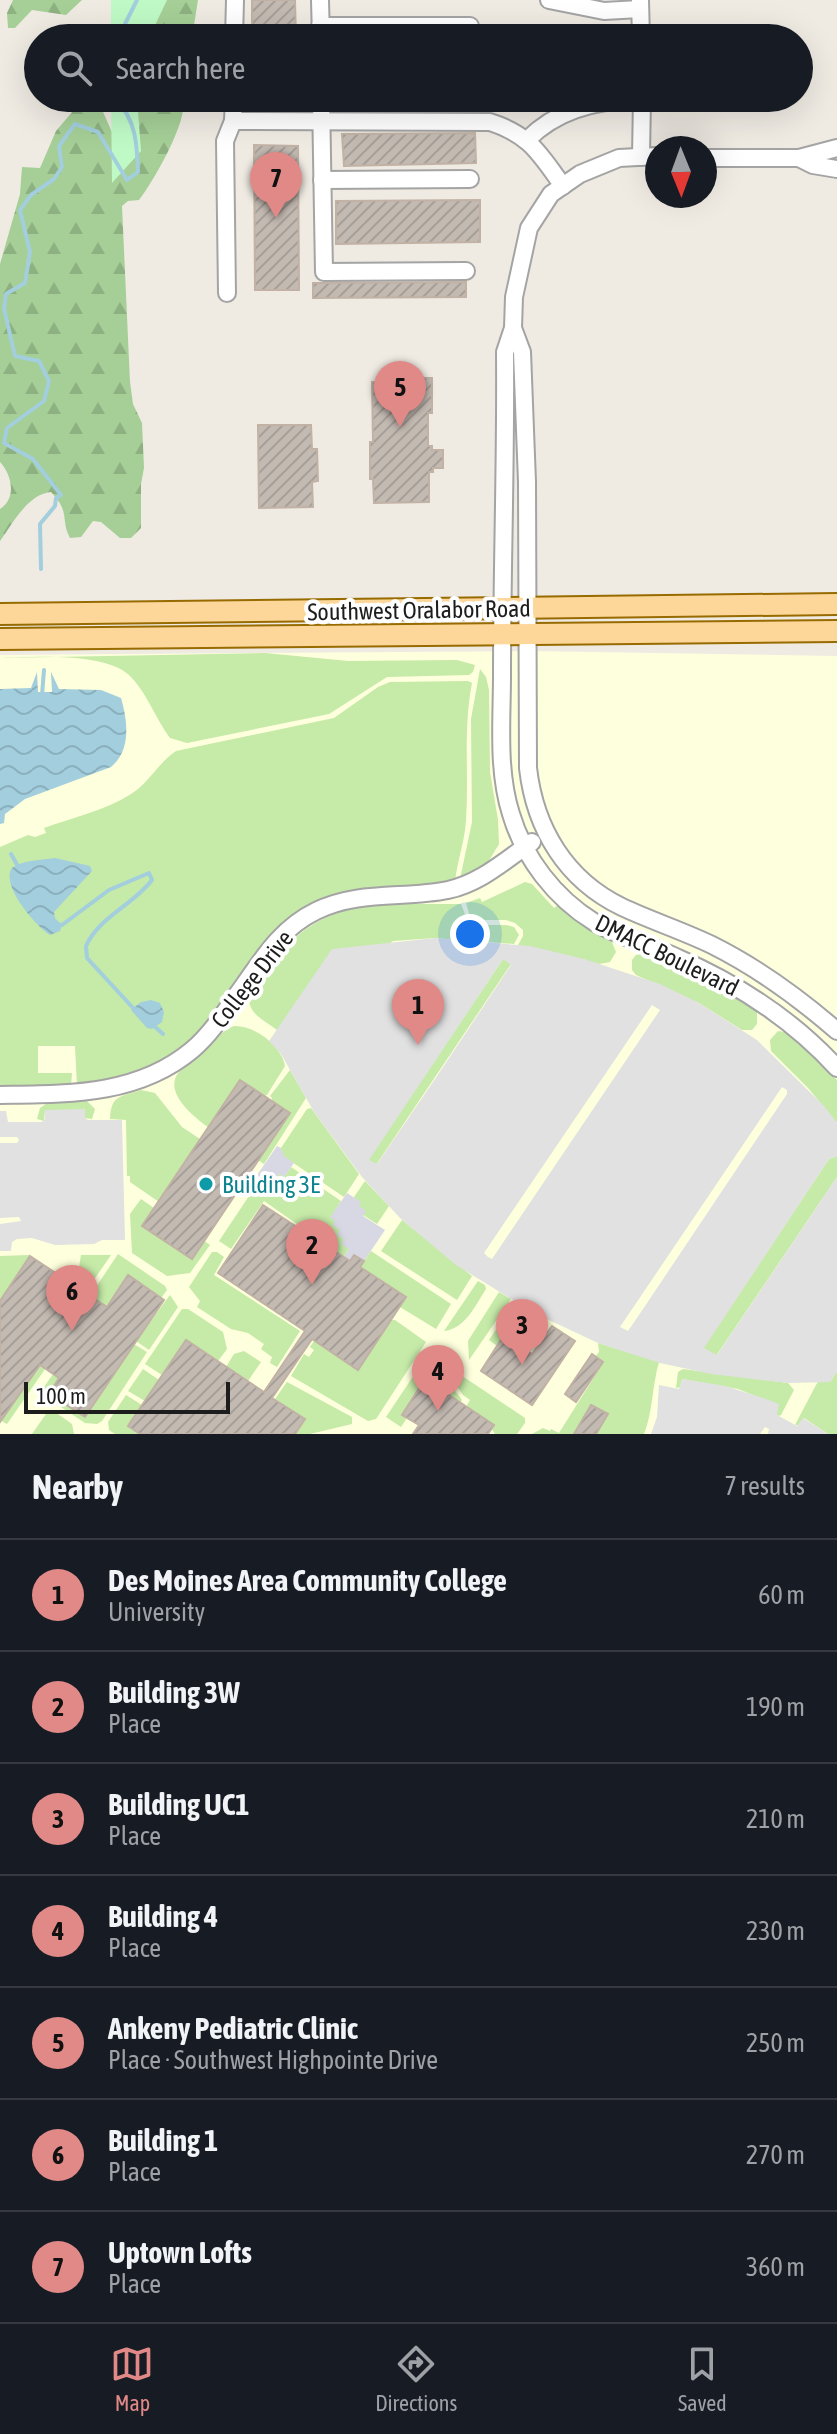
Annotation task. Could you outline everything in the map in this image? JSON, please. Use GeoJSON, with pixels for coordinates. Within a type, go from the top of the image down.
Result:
{"type":"FeatureCollection","features":[{"type":"Feature","properties":{"kind":"main road","name":"Southwest Oralabor Road"},"geometry":{"type":"LineString","coordinates":[[0,614],[837,604]]}},
{"type":"Feature","properties":{"kind":"main road","name":"Southwest Oralabor Road"},"geometry":{"type":"LineString","coordinates":[[0,639],[837,631]]}},
{"type":"Feature","properties":{"kind":"street"},"geometry":{"type":"LineString","coordinates":[[234,24],[235,0]]}},
{"type":"Feature","properties":{"kind":"street"},"geometry":{"type":"LineString","coordinates":[[320,0],[320,24]]}},
{"type":"Feature","properties":{"kind":"street"},"geometry":{"type":"LineString","coordinates":[[549,0],[604,11],[640,4],[641,24]]}},
{"type":"Feature","properties":{"kind":"street"},"geometry":{"type":"LineString","coordinates":[[227,293],[225,141],[233,112]]}},
{"type":"Feature","properties":{"kind":"street"},"geometry":{"type":"LineString","coordinates":[[322,112],[324,272],[466,271]]}},
{"type":"Feature","properties":{"kind":"street"},"geometry":{"type":"LineString","coordinates":[[528,139],[538,128],[567,112]]}},
{"type":"Feature","properties":{"kind":"street"},"geometry":{"type":"LineString","coordinates":[[644,112],[646,136]]}},
{"type":"Feature","properties":{"kind":"street"},"geometry":{"type":"LineString","coordinates":[[233,121],[490,122],[528,139],[557,190]]}},
{"type":"Feature","properties":{"kind":"street"},"geometry":{"type":"LineString","coordinates":[[717,158],[799,158],[837,148]]}},
{"type":"Feature","properties":{"kind":"street"},"geometry":{"type":"LineString","coordinates":[[513,328],[514,297],[529,228],[557,190],[580,174],[619,158],[645,157]]}},
{"type":"Feature","properties":{"kind":"street"},"geometry":{"type":"LineString","coordinates":[[799,158],[828,169],[837,169]]}},
{"type":"Feature","properties":{"kind":"street"},"geometry":{"type":"LineString","coordinates":[[322,180],[470,179]]}},
{"type":"Feature","properties":{"kind":"street","name":"DMACC Boulevard"},"geometry":{"type":"LineString","coordinates":[[513,328],[522,352],[527,482],[528,768],[532,797],[545,833],[564,862],[589,887],[623,908],[670,926],[734,957],[797,998],[837,1031]]}},
{"type":"Feature","properties":{"kind":"street","name":"DMACC Boulevard"},"geometry":{"type":"LineString","coordinates":[[513,328],[505,352],[504,782],[510,813],[524,847],[561,897],[594,922],[699,967],[745,992],[799,1031],[837,1068]]}},
{"type":"Feature","properties":{"kind":"street","name":"College Drive"},"geometry":{"type":"LineString","coordinates":[[0,1095],[99,1090],[157,1072],[182,1058],[202,1041],[272,945],[306,917],[325,907],[356,898],[439,891],[471,883],[545,833]]}},
{"type":"Feature","properties":{"kind":"shaded area"},"geometry":{"type":"Polygon","coordinates":[[[528,651],[837,656],[837,1434],[0,1434],[0,655],[528,651]]]}},
{"type":"Feature","properties":{"kind":"shaded area"},"geometry":{"type":"Polygon","coordinates":[[[435,938],[530,946],[584,959],[660,984],[699,1003],[757,1040],[824,1106],[837,1123],[837,1156],[829,1159],[704,1348],[717,1355],[837,1177],[837,1371],[830,1382],[788,1383],[711,1374],[660,1363],[598,1343],[534,1313],[456,1265],[400,1218],[362,1177],[314,1112],[281,1054],[269,1041],[332,949],[435,938]],[[503,959],[369,1160],[377,1164],[511,965],[503,959]],[[652,1005],[484,1253],[492,1259],[660,1010],[652,1005]],[[782,1087],[620,1327],[628,1331],[787,1090],[782,1087]]]}},
{"type":"Feature","properties":{"kind":"shaded area"},"geometry":{"type":"Polygon","coordinates":[[[85,1109],[88,1120],[122,1120],[125,1240],[55,1245],[32,1238],[17,1239],[12,1242],[11,1251],[0,1251],[0,1224],[21,1221],[19,1217],[0,1218],[0,1143],[17,1143],[19,1140],[17,1137],[0,1137],[0,1111],[6,1111],[8,1122],[42,1122],[45,1110],[85,1109]]]}},
{"type":"Feature","properties":{"kind":"shaded area"},"geometry":{"type":"Polygon","coordinates":[[[277,1146],[294,1163],[284,1177],[279,1174],[274,1181],[269,1178],[262,1187],[253,1181],[277,1146]]]}},
{"type":"Feature","properties":{"kind":"shaded area"},"geometry":{"type":"Polygon","coordinates":[[[347,1193],[361,1202],[359,1206],[366,1211],[363,1216],[385,1230],[364,1261],[354,1255],[350,1261],[344,1257],[349,1249],[341,1244],[344,1239],[337,1235],[340,1230],[333,1225],[335,1221],[330,1217],[347,1193]]]}},
{"type":"Feature","properties":{"kind":"shaded area"},"geometry":{"type":"Polygon","coordinates":[[[682,1379],[725,1386],[766,1399],[779,1404],[777,1415],[797,1426],[803,1418],[828,1434],[768,1434],[769,1429],[765,1427],[760,1434],[651,1434],[657,1417],[659,1385],[679,1389],[682,1379]]]}},
{"type":"Feature","properties":{"kind":"green space"},"geometry":{"type":"Polygon","coordinates":[[[13,0],[82,0],[66,15],[32,10],[15,28],[8,28],[7,13],[13,0]]]}},
{"type":"Feature","properties":{"kind":"green space"},"geometry":{"type":"Polygon","coordinates":[[[111,0],[167,0],[156,24],[111,24],[111,0]]]}},
{"type":"Feature","properties":{"kind":"green space"},"geometry":{"type":"Polygon","coordinates":[[[156,0],[198,0],[194,24],[150,24],[156,0]]]}},
{"type":"Feature","properties":{"kind":"green space"},"geometry":{"type":"Polygon","coordinates":[[[72,112],[103,112],[121,153],[130,112],[182,112],[153,180],[139,200],[128,201],[122,206],[130,382],[133,404],[142,423],[144,468],[141,528],[131,538],[120,538],[101,522],[93,521],[81,537],[70,538],[61,505],[51,492],[28,504],[0,541],[0,509],[9,499],[11,486],[0,462],[0,264],[20,194],[22,167],[40,168],[56,131],[72,112]]]}},
{"type":"Feature","properties":{"kind":"green space"},"geometry":{"type":"Polygon","coordinates":[[[111,112],[138,112],[141,151],[112,183],[111,112]]]}},
{"type":"Feature","properties":{"kind":"green space"},"geometry":{"type":"Polygon","coordinates":[[[265,653],[348,661],[457,660],[475,665],[469,675],[387,677],[329,714],[187,743],[170,738],[141,689],[129,675],[103,662],[52,657],[265,653]]]}},
{"type":"Feature","properties":{"kind":"green space"},"geometry":{"type":"Polygon","coordinates":[[[480,669],[489,690],[490,772],[499,844],[487,864],[460,879],[472,822],[471,719],[480,669]]]}},
{"type":"Feature","properties":{"kind":"green space"},"geometry":{"type":"Polygon","coordinates":[[[390,682],[472,683],[467,734],[466,820],[455,882],[316,905],[209,1026],[171,1059],[135,1076],[77,1086],[75,1046],[38,1046],[38,1073],[72,1073],[71,1086],[0,1087],[0,847],[28,835],[35,837],[46,833],[44,828],[121,800],[137,789],[176,751],[334,718],[390,682]]]}},
{"type":"Feature","properties":{"kind":"green space"},"geometry":{"type":"Polygon","coordinates":[[[525,882],[532,884],[554,908],[558,905],[577,921],[611,940],[616,952],[610,962],[599,964],[518,945],[523,930],[515,923],[471,920],[466,903],[480,898],[482,902],[525,882]]]}},
{"type":"Feature","properties":{"kind":"green space"},"geometry":{"type":"Polygon","coordinates":[[[382,904],[461,904],[469,925],[506,925],[514,927],[519,935],[514,944],[435,938],[393,941],[277,1030],[254,1013],[249,1001],[252,991],[298,935],[343,911],[382,904]]]}},
{"type":"Feature","properties":{"kind":"green space"},"geometry":{"type":"Polygon","coordinates":[[[645,952],[702,978],[757,1010],[757,1024],[752,1030],[742,1030],[699,1003],[636,975],[632,970],[632,960],[645,952]]]}},
{"type":"Feature","properties":{"kind":"green space"},"geometry":{"type":"Polygon","coordinates":[[[503,959],[511,964],[376,1165],[368,1160],[503,959]]]}},
{"type":"Feature","properties":{"kind":"green space"},"geometry":{"type":"Polygon","coordinates":[[[234,1026],[250,1029],[266,1038],[279,1051],[285,1066],[267,1095],[263,1096],[239,1081],[208,1127],[182,1103],[174,1087],[175,1079],[183,1068],[234,1026]]]}},
{"type":"Feature","properties":{"kind":"green space"},"geometry":{"type":"Polygon","coordinates":[[[778,1031],[801,1043],[837,1080],[837,1123],[771,1051],[770,1040],[778,1031]]]}},
{"type":"Feature","properties":{"kind":"green space"},"geometry":{"type":"Polygon","coordinates":[[[290,1070],[306,1098],[264,1164],[258,1160],[270,1096],[290,1070]]]}},
{"type":"Feature","properties":{"kind":"green space"},"geometry":{"type":"Polygon","coordinates":[[[141,1090],[155,1093],[182,1127],[200,1139],[159,1202],[130,1182],[130,1176],[127,1176],[126,1120],[110,1119],[115,1101],[141,1090]]]}},
{"type":"Feature","properties":{"kind":"green space"},"geometry":{"type":"Polygon","coordinates":[[[87,1101],[95,1109],[92,1119],[85,1118],[85,1110],[45,1110],[44,1121],[37,1119],[40,1108],[49,1102],[87,1101]]]}},
{"type":"Feature","properties":{"kind":"green space"},"geometry":{"type":"Polygon","coordinates":[[[311,1108],[359,1174],[344,1197],[283,1156],[281,1148],[307,1109],[311,1108]]]}},
{"type":"Feature","properties":{"kind":"green space"},"geometry":{"type":"Polygon","coordinates":[[[837,1156],[837,1177],[716,1356],[703,1348],[829,1159],[837,1156]]]}},
{"type":"Feature","properties":{"kind":"green space"},"geometry":{"type":"Polygon","coordinates":[[[291,1167],[341,1201],[331,1217],[349,1249],[344,1257],[264,1201],[231,1249],[219,1241],[257,1184],[262,1187],[269,1178],[279,1174],[284,1177],[291,1167]]]}},
{"type":"Feature","properties":{"kind":"green space"},"geometry":{"type":"Polygon","coordinates":[[[365,1181],[389,1206],[377,1224],[363,1215],[354,1197],[365,1181]]]}},
{"type":"Feature","properties":{"kind":"green space"},"geometry":{"type":"Polygon","coordinates":[[[141,1199],[154,1208],[142,1226],[191,1259],[204,1241],[210,1245],[190,1273],[167,1276],[132,1253],[130,1214],[141,1199]]]}},
{"type":"Feature","properties":{"kind":"green space"},"geometry":{"type":"Polygon","coordinates":[[[402,1220],[472,1276],[457,1300],[381,1251],[402,1220]]]}},
{"type":"Feature","properties":{"kind":"green space"},"geometry":{"type":"Polygon","coordinates":[[[371,1251],[451,1304],[436,1329],[400,1307],[406,1297],[360,1267],[371,1251]]]}},
{"type":"Feature","properties":{"kind":"green space"},"geometry":{"type":"Polygon","coordinates":[[[212,1252],[224,1257],[214,1275],[300,1331],[277,1367],[270,1363],[272,1357],[261,1349],[264,1344],[248,1333],[231,1329],[197,1307],[200,1301],[189,1287],[212,1252]]]}},
{"type":"Feature","properties":{"kind":"green space"},"geometry":{"type":"Polygon","coordinates":[[[118,1254],[165,1286],[167,1290],[161,1298],[128,1275],[107,1307],[90,1296],[118,1254]]]}},
{"type":"Feature","properties":{"kind":"green space"},"geometry":{"type":"Polygon","coordinates":[[[81,1255],[111,1255],[89,1287],[77,1280],[81,1255]]]}},
{"type":"Feature","properties":{"kind":"green space"},"geometry":{"type":"Polygon","coordinates":[[[0,1256],[30,1256],[0,1301],[0,1256]]]}},
{"type":"Feature","properties":{"kind":"green space"},"geometry":{"type":"Polygon","coordinates":[[[478,1281],[486,1289],[473,1309],[458,1326],[444,1331],[478,1281]]]}},
{"type":"Feature","properties":{"kind":"green space"},"geometry":{"type":"Polygon","coordinates":[[[499,1292],[511,1299],[469,1360],[468,1341],[499,1292]]]}},
{"type":"Feature","properties":{"kind":"green space"},"geometry":{"type":"Polygon","coordinates":[[[170,1295],[178,1307],[149,1350],[136,1341],[170,1295]]]}},
{"type":"Feature","properties":{"kind":"green space"},"geometry":{"type":"Polygon","coordinates":[[[515,1302],[547,1320],[528,1349],[497,1346],[489,1340],[515,1302]]]}},
{"type":"Feature","properties":{"kind":"green space"},"geometry":{"type":"Polygon","coordinates":[[[182,1309],[188,1309],[223,1332],[227,1349],[218,1361],[186,1340],[162,1375],[145,1364],[182,1309]]]}},
{"type":"Feature","properties":{"kind":"green space"},"geometry":{"type":"Polygon","coordinates":[[[391,1320],[426,1342],[376,1419],[368,1421],[291,1376],[304,1354],[309,1357],[314,1350],[310,1347],[314,1341],[358,1370],[391,1320]]]}},
{"type":"Feature","properties":{"kind":"green space"},"geometry":{"type":"Polygon","coordinates":[[[598,1343],[659,1362],[644,1434],[596,1434],[607,1414],[592,1405],[574,1434],[532,1434],[543,1428],[559,1433],[603,1363],[595,1357],[599,1352],[598,1343]]]}},
{"type":"Feature","properties":{"kind":"green space"},"geometry":{"type":"Polygon","coordinates":[[[134,1344],[147,1352],[97,1424],[85,1423],[40,1393],[53,1374],[59,1378],[49,1394],[85,1417],[134,1344]]]}},
{"type":"Feature","properties":{"kind":"green space"},"geometry":{"type":"Polygon","coordinates":[[[244,1351],[261,1362],[248,1381],[226,1367],[234,1354],[244,1351]]]}},
{"type":"Feature","properties":{"kind":"green space"},"geometry":{"type":"Polygon","coordinates":[[[440,1361],[525,1418],[517,1434],[495,1434],[492,1429],[494,1425],[466,1407],[470,1400],[463,1395],[440,1361]]]}},
{"type":"Feature","properties":{"kind":"green space"},"geometry":{"type":"Polygon","coordinates":[[[427,1362],[436,1366],[462,1400],[460,1403],[426,1380],[402,1414],[407,1418],[401,1427],[386,1417],[420,1366],[427,1362]]]}},
{"type":"Feature","properties":{"kind":"green space"},"geometry":{"type":"Polygon","coordinates":[[[40,1365],[45,1369],[7,1424],[0,1420],[0,1409],[7,1413],[40,1365]]]}},
{"type":"Feature","properties":{"kind":"green space"},"geometry":{"type":"Polygon","coordinates":[[[143,1369],[159,1380],[145,1401],[128,1391],[143,1369]]]}},
{"type":"Feature","properties":{"kind":"green space"},"geometry":{"type":"Polygon","coordinates":[[[683,1369],[788,1383],[794,1390],[778,1416],[775,1412],[778,1405],[738,1389],[682,1379],[681,1387],[676,1388],[678,1372],[683,1369]]]}},
{"type":"Feature","properties":{"kind":"green space"},"geometry":{"type":"Polygon","coordinates":[[[837,1371],[837,1434],[828,1434],[804,1418],[799,1425],[795,1425],[818,1382],[830,1382],[837,1371]]]}},
{"type":"Feature","properties":{"kind":"green space"},"geometry":{"type":"Polygon","coordinates":[[[287,1382],[352,1417],[352,1424],[310,1434],[295,1434],[305,1419],[275,1399],[287,1382]]]}},
{"type":"Feature","properties":{"kind":"green space"},"geometry":{"type":"Polygon","coordinates":[[[126,1395],[142,1405],[128,1426],[140,1434],[115,1434],[109,1430],[108,1422],[126,1395]]]}},
{"type":"Feature","properties":{"kind":"green space"},"geometry":{"type":"Polygon","coordinates":[[[55,1412],[72,1424],[74,1434],[32,1434],[46,1414],[55,1412]]]}},
{"type":"Feature","properties":{"kind":"water"},"geometry":{"type":"Polygon","coordinates":[[[37,672],[38,692],[52,692],[51,672],[59,689],[101,690],[121,698],[126,726],[125,744],[111,767],[25,799],[5,814],[4,823],[0,824],[0,689],[31,688],[37,672]]]}},
{"type":"Feature","properties":{"kind":"water"},"geometry":{"type":"Polygon","coordinates":[[[55,858],[90,866],[92,871],[54,912],[62,925],[60,931],[50,935],[21,904],[10,875],[12,868],[22,863],[55,858]]]}},
{"type":"Feature","properties":{"kind":"water"},"geometry":{"type":"Polygon","coordinates":[[[151,1000],[160,1003],[164,1012],[162,1022],[152,1029],[147,1028],[131,1010],[141,1002],[151,1000]]]}},
{"type":"Feature","properties":{"kind":"building"},"geometry":{"type":"Polygon","coordinates":[[[252,0],[295,0],[296,24],[252,24],[252,0]]]}},
{"type":"Feature","properties":{"kind":"building"},"geometry":{"type":"Polygon","coordinates":[[[475,133],[476,163],[344,166],[342,134],[475,133]]]}},
{"type":"Feature","properties":{"kind":"building"},"geometry":{"type":"Polygon","coordinates":[[[254,145],[298,146],[299,290],[255,290],[254,145]]]}},
{"type":"Feature","properties":{"kind":"building"},"geometry":{"type":"Polygon","coordinates":[[[480,200],[480,242],[336,244],[336,201],[480,200]]]}},
{"type":"Feature","properties":{"kind":"building"},"geometry":{"type":"Polygon","coordinates":[[[466,282],[466,297],[313,298],[313,283],[466,282]]]}},
{"type":"Feature","properties":{"kind":"building"},"geometry":{"type":"Polygon","coordinates":[[[416,378],[432,378],[428,446],[432,446],[432,450],[443,450],[443,468],[433,468],[433,472],[429,472],[429,502],[374,503],[373,479],[370,479],[372,382],[416,384],[416,378]]]}},
{"type":"Feature","properties":{"kind":"building"},"geometry":{"type":"Polygon","coordinates":[[[258,425],[311,425],[312,449],[317,449],[318,481],[312,482],[313,507],[259,508],[258,425]]]}},
{"type":"Feature","properties":{"kind":"building","name":"Building 3E"},"geometry":{"type":"Polygon","coordinates":[[[240,1080],[290,1113],[192,1259],[142,1226],[240,1080]]]}},
{"type":"Feature","properties":{"kind":"building"},"geometry":{"type":"Polygon","coordinates":[[[263,1205],[350,1261],[354,1255],[364,1261],[360,1267],[406,1297],[358,1370],[312,1339],[272,1398],[305,1419],[295,1434],[140,1434],[128,1426],[186,1340],[264,1392],[305,1331],[218,1273],[263,1205]]]}},
{"type":"Feature","properties":{"kind":"building"},"geometry":{"type":"Polygon","coordinates":[[[30,1256],[107,1307],[128,1275],[164,1300],[85,1417],[49,1394],[59,1378],[40,1365],[0,1422],[0,1301],[30,1256]]]}},
{"type":"Feature","properties":{"kind":"building"},"geometry":{"type":"Polygon","coordinates":[[[552,1326],[575,1341],[532,1405],[481,1371],[504,1335],[532,1354],[552,1326]]]}},
{"type":"Feature","properties":{"kind":"building"},"geometry":{"type":"Polygon","coordinates":[[[592,1354],[603,1362],[576,1402],[565,1394],[592,1354]]]}},
{"type":"Feature","properties":{"kind":"building"},"geometry":{"type":"Polygon","coordinates":[[[425,1379],[494,1425],[488,1434],[413,1434],[419,1425],[402,1415],[425,1379]]]}},
{"type":"Feature","properties":{"kind":"building"},"geometry":{"type":"Polygon","coordinates":[[[591,1405],[608,1414],[596,1434],[574,1434],[591,1405]]]}},
{"type":"Feature","properties":{"kind":"waterway"},"geometry":{"type":"LineString","coordinates":[[125,24],[137,0]]}},
{"type":"Feature","properties":{"kind":"waterway"},"geometry":{"type":"LineString","coordinates":[[41,569],[40,524],[61,495],[33,459],[4,443],[7,428],[44,401],[49,381],[39,361],[15,356],[4,309],[6,294],[25,283],[30,252],[20,210],[31,195],[54,179],[62,167],[59,146],[75,124],[98,132],[127,180],[138,172],[136,142],[125,112]]}},
{"type":"Feature","properties":{"kind":"waterway"},"geometry":{"type":"LineString","coordinates":[[42,695],[44,670]]}},
{"type":"Feature","properties":{"kind":"waterway"},"geometry":{"type":"LineString","coordinates":[[11,854],[19,868]]}},
{"type":"Feature","properties":{"kind":"waterway"},"geometry":{"type":"LineString","coordinates":[[57,925],[62,925],[109,890],[149,873],[152,880],[99,927],[86,946],[87,958],[134,1009]]}},
{"type":"Feature","properties":{"kind":"waterway"},"geometry":{"type":"LineString","coordinates":[[153,1025],[163,1034]]}},
{"type":"Feature","properties":{"kind":"place","name":"Uptown Lofts"},"geometry":{"type":"Point","coordinates":[276,218]}},
{"type":"Feature","properties":{"kind":"place","name":"Ankeny Pediatric Clinic"},"geometry":{"type":"Point","coordinates":[400,427]}},
{"type":"Feature","properties":{"kind":"place","name":"Des Moines Area Community College"},"geometry":{"type":"Point","coordinates":[418,1045]}},
{"type":"Feature","properties":{"kind":"place","name":"Building 3E"},"geometry":{"type":"Point","coordinates":[206,1184]}},
{"type":"Feature","properties":{"kind":"place","name":"Building 3W"},"geometry":{"type":"Point","coordinates":[312,1285]}},
{"type":"Feature","properties":{"kind":"place","name":"Building 1"},"geometry":{"type":"Point","coordinates":[72,1331]}},
{"type":"Feature","properties":{"kind":"place","name":"Building UC1"},"geometry":{"type":"Point","coordinates":[522,1365]}},
{"type":"Feature","properties":{"kind":"place","name":"Building 4"},"geometry":{"type":"Point","coordinates":[438,1411]}}]}
